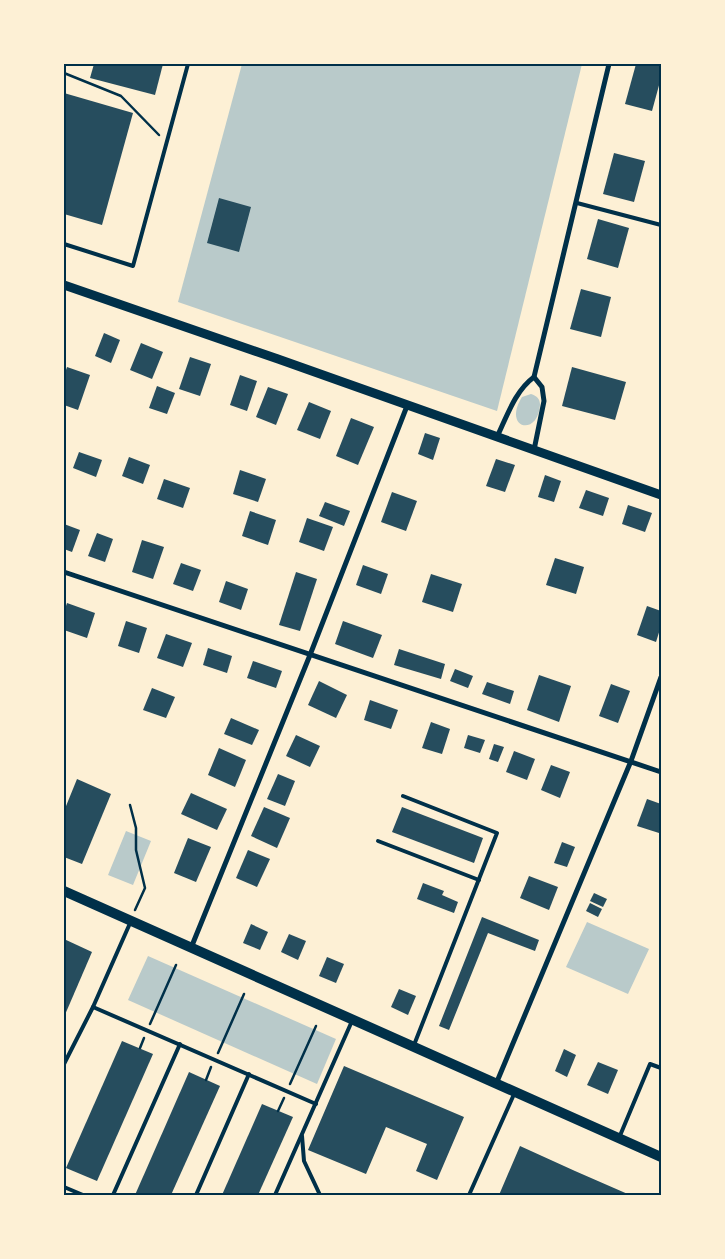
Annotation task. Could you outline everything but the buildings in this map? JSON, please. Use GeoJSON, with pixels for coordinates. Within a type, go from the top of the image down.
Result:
{"type":"FeatureCollection","features":[{"type":"Feature","properties":{"kind":"main road"},"geometry":{"type":"LineString","coordinates":[[64,892],[661,1157]]}},
{"type":"Feature","properties":{"kind":"street"},"geometry":{"type":"LineString","coordinates":[[498,437],[518,393],[534,377],[609,64]]}},
{"type":"Feature","properties":{"kind":"street"},"geometry":{"type":"LineString","coordinates":[[64,285],[661,495]]}},
{"type":"Feature","properties":{"kind":"street"},"geometry":{"type":"LineString","coordinates":[[534,377],[542,387],[544,401],[534,450]]}},
{"type":"Feature","properties":{"kind":"street"},"geometry":{"type":"LineString","coordinates":[[191,948],[310,655],[406,406]]}},
{"type":"Feature","properties":{"kind":"street"},"geometry":{"type":"LineString","coordinates":[[64,572],[661,772]]}},
{"type":"Feature","properties":{"kind":"street"},"geometry":{"type":"LineString","coordinates":[[496,1084],[631,761],[661,677]]}},
{"type":"Feature","properties":{"kind":"lane"},"geometry":{"type":"LineString","coordinates":[[64,244],[133,266],[188,64]]}},
{"type":"Feature","properties":{"kind":"lane"},"geometry":{"type":"LineString","coordinates":[[577,203],[661,225]]}},
{"type":"Feature","properties":{"kind":"lane"},"geometry":{"type":"LineString","coordinates":[[403,796],[497,833],[414,1047]]}},
{"type":"Feature","properties":{"kind":"lane"},"geometry":{"type":"LineString","coordinates":[[378,841],[479,880]]}},
{"type":"Feature","properties":{"kind":"lane"},"geometry":{"type":"LineString","coordinates":[[64,1064],[94,1007],[131,921]]}},
{"type":"Feature","properties":{"kind":"lane"},"geometry":{"type":"LineString","coordinates":[[94,1007],[316,1104]]}},
{"type":"Feature","properties":{"kind":"lane"},"geometry":{"type":"LineString","coordinates":[[276,1195],[353,1020]]}},
{"type":"Feature","properties":{"kind":"lane"},"geometry":{"type":"LineString","coordinates":[[113,1195],[180,1044]]}},
{"type":"Feature","properties":{"kind":"lane"},"geometry":{"type":"LineString","coordinates":[[619,1139],[650,1064],[661,1068]]}},
{"type":"Feature","properties":{"kind":"lane"},"geometry":{"type":"LineString","coordinates":[[196,1195],[249,1074]]}},
{"type":"Feature","properties":{"kind":"lane"},"geometry":{"type":"LineString","coordinates":[[469,1195],[515,1092]]}},
{"type":"Feature","properties":{"kind":"lane"},"geometry":{"type":"LineString","coordinates":[[302,1135],[304,1161],[320,1195]]}},
{"type":"Feature","properties":{"kind":"lane"},"geometry":{"type":"LineString","coordinates":[[64,1187],[83,1195]]}},
{"type":"Feature","properties":{"kind":"path"},"geometry":{"type":"LineString","coordinates":[[64,73],[121,96],[167,142]]}},
{"type":"Feature","properties":{"kind":"path"},"geometry":{"type":"LineString","coordinates":[[130,805],[136,828],[136,850],[145,888],[131,921]]}},
{"type":"Feature","properties":{"kind":"path"},"geometry":{"type":"LineString","coordinates":[[140,1048],[176,965]]}},
{"type":"Feature","properties":{"kind":"path"},"geometry":{"type":"LineString","coordinates":[[206,1080],[244,994]]}},
{"type":"Feature","properties":{"kind":"path"},"geometry":{"type":"LineString","coordinates":[[278,1111],[316,1026]]}},
{"type":"Feature","properties":{"kind":"shaded area"},"geometry":{"type":"Polygon","coordinates":[[[242,64],[582,64],[497,411],[178,302],[242,64]]]}},
{"type":"Feature","properties":{"kind":"shaded area"},"geometry":{"type":"Polygon","coordinates":[[[531,394],[539,401],[538,415],[534,422],[523,425],[518,422],[516,416],[517,408],[522,397],[531,394]]]}},
{"type":"Feature","properties":{"kind":"shaded area"},"geometry":{"type":"Polygon","coordinates":[[[126,831],[151,841],[133,885],[108,875],[126,831]]]}},
{"type":"Feature","properties":{"kind":"shaded area"},"geometry":{"type":"Polygon","coordinates":[[[587,922],[649,949],[628,994],[566,967],[587,922]]]}},
{"type":"Feature","properties":{"kind":"shaded area"},"geometry":{"type":"Polygon","coordinates":[[[148,956],[336,1039],[317,1084],[128,1000],[148,956]]]}}]}
